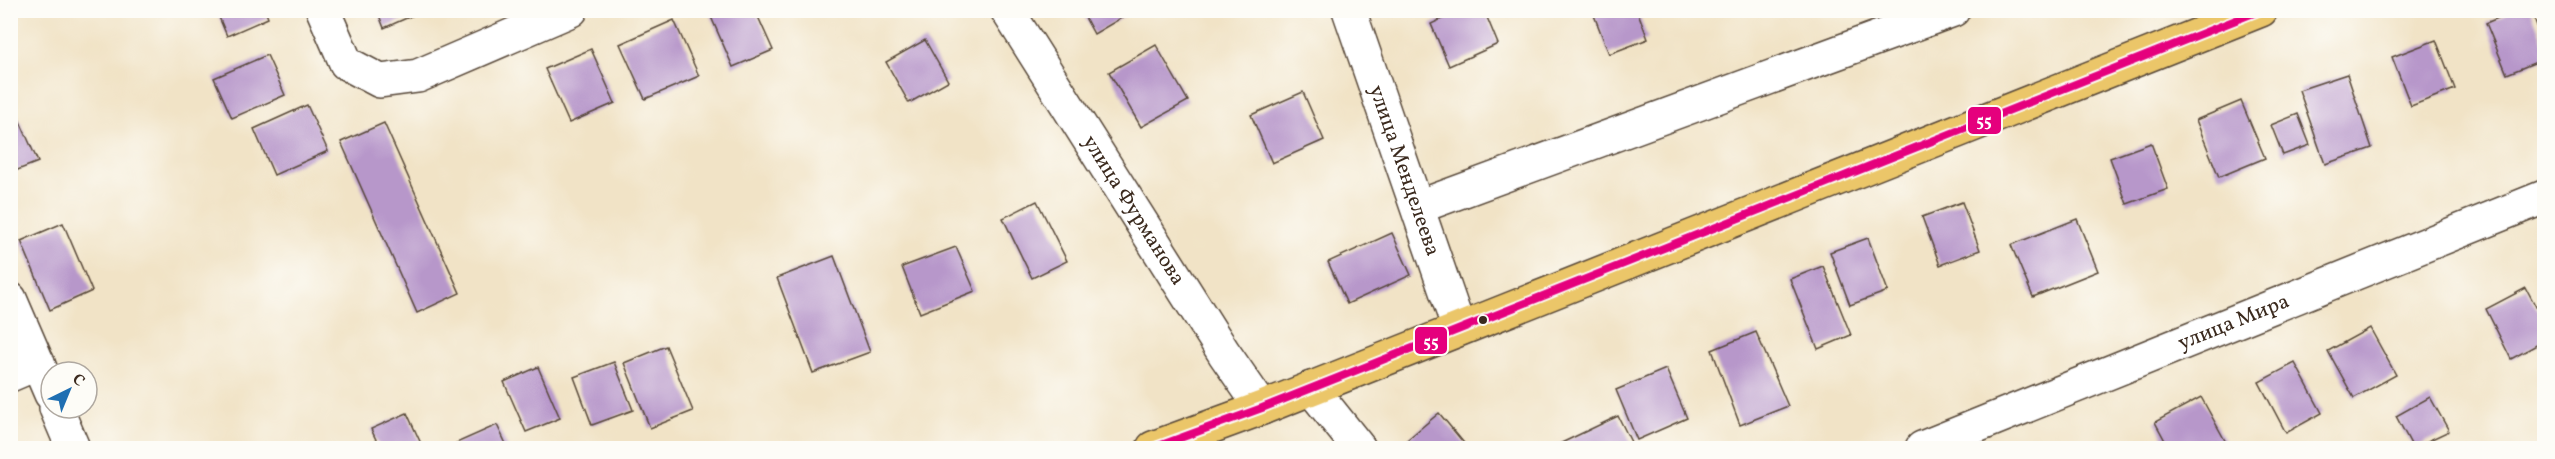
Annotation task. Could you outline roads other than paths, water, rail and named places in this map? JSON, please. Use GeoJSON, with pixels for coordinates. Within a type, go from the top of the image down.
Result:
{"type":"FeatureCollection","features":[{"type":"Feature","properties":{"kind":"main road"},"geometry":{"type":"LineString","coordinates":[[1153,448],[1262,408],[1459,329],[2216,18],[2261,10]]}},
{"type":"Feature","properties":{"kind":"street"},"geometry":{"type":"LineString","coordinates":[[323,10],[346,63],[380,81],[418,76],[571,10]]}},
{"type":"Feature","properties":{"kind":"street","name":"улица Фурманова"},"geometry":{"type":"LineString","coordinates":[[1007,10],[1224,353],[1262,408]]}},
{"type":"Feature","properties":{"kind":"street","name":"улица Менделеева"},"geometry":{"type":"LineString","coordinates":[[1349,10],[1459,329]]}},
{"type":"Feature","properties":{"kind":"street"},"geometry":{"type":"LineString","coordinates":[[1418,207],[1953,10]]}},
{"type":"Feature","properties":{"kind":"street","name":"улица Мира"},"geometry":{"type":"LineString","coordinates":[[1922,448],[2544,197]]}},
{"type":"Feature","properties":{"kind":"street"},"geometry":{"type":"LineString","coordinates":[[10,299],[24,369],[39,383]]}},
{"type":"Feature","properties":{"kind":"street"},"geometry":{"type":"LineString","coordinates":[[1311,388],[1359,448]]}},
{"type":"Feature","properties":{"kind":"street"},"geometry":{"type":"LineString","coordinates":[[61,420],[73,448]]}}]}
